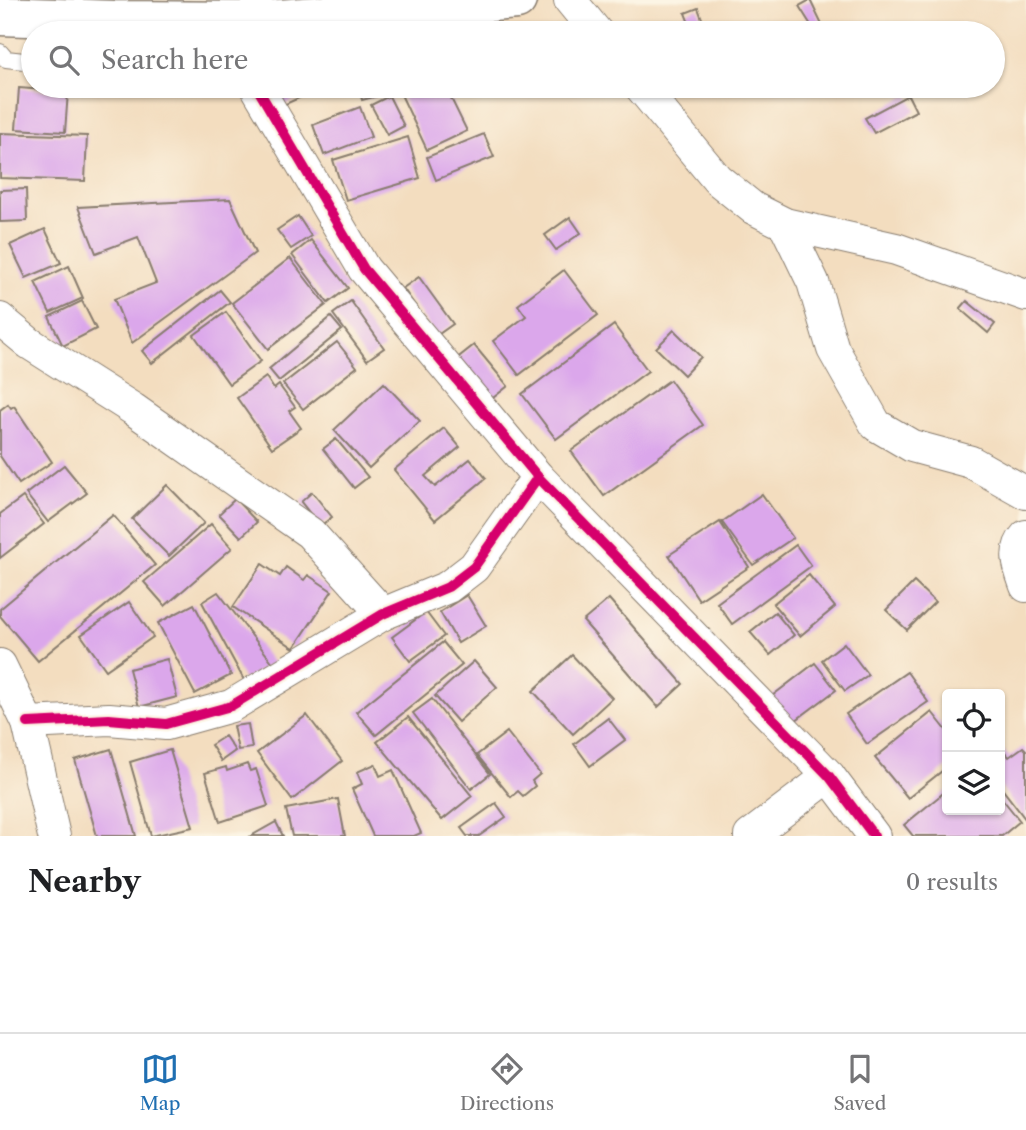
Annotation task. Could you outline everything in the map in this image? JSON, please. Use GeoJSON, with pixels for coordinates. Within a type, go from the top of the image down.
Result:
{"type":"FeatureCollection","features":[{"type":"Feature","properties":{"kind":"street"},"geometry":{"type":"LineString","coordinates":[[313,21],[517,0]]}},
{"type":"Feature","properties":{"kind":"street"},"geometry":{"type":"LineString","coordinates":[[570,0],[587,21]]}},
{"type":"Feature","properties":{"kind":"street"},"geometry":{"type":"LineString","coordinates":[[0,16],[51,21]]}},
{"type":"Feature","properties":{"kind":"street"},"geometry":{"type":"LineString","coordinates":[[263,98],[364,269],[538,477],[829,776],[874,836]]}},
{"type":"Feature","properties":{"kind":"street"},"geometry":{"type":"LineString","coordinates":[[650,98],[717,179],[752,208],[786,224],[896,249],[1026,295]]}},
{"type":"Feature","properties":{"kind":"street"},"geometry":{"type":"LineString","coordinates":[[786,224],[813,282],[833,348],[876,425],[912,446],[971,462],[1026,493]]}},
{"type":"Feature","properties":{"kind":"street"},"geometry":{"type":"LineString","coordinates":[[0,319],[29,343],[133,409],[310,533],[383,614]]}},
{"type":"Feature","properties":{"kind":"street"},"geometry":{"type":"LineString","coordinates":[[28,723],[109,719],[166,724],[231,706],[383,614],[448,587],[474,567],[538,477]]}},
{"type":"Feature","properties":{"kind":"street"},"geometry":{"type":"LineString","coordinates":[[1026,536],[1020,542],[1017,559],[1026,586]]}},
{"type":"Feature","properties":{"kind":"street"},"geometry":{"type":"LineString","coordinates":[[0,665],[28,723],[54,836]]}},
{"type":"Feature","properties":{"kind":"street"},"geometry":{"type":"LineString","coordinates":[[750,836],[829,776]]}},
{"type":"Feature","properties":{"kind":"lane"},"geometry":{"type":"LineString","coordinates":[[0,52],[6,59],[21,61]]}},
{"type":"Feature","properties":{"kind":"building"},"geometry":{"type":"Polygon","coordinates":[[[810,0],[820,21],[808,21],[799,6],[810,0]]]}},
{"type":"Feature","properties":{"kind":"building"},"geometry":{"type":"Polygon","coordinates":[[[698,8],[703,21],[688,21],[685,13],[698,8]]]}},
{"type":"Feature","properties":{"kind":"building"},"geometry":{"type":"Polygon","coordinates":[[[19,88],[21,98],[68,98],[65,132],[16,129],[19,88]]]}},
{"type":"Feature","properties":{"kind":"building"},"geometry":{"type":"Polygon","coordinates":[[[272,98],[299,98],[277,108],[272,98]]]}},
{"type":"Feature","properties":{"kind":"building"},"geometry":{"type":"Polygon","coordinates":[[[390,98],[404,126],[387,135],[371,105],[390,98]]]}},
{"type":"Feature","properties":{"kind":"building"},"geometry":{"type":"Polygon","coordinates":[[[403,98],[451,98],[467,131],[427,150],[403,98]]]}},
{"type":"Feature","properties":{"kind":"building"},"geometry":{"type":"Polygon","coordinates":[[[902,98],[910,98],[916,111],[874,133],[865,118],[902,98]]]}},
{"type":"Feature","properties":{"kind":"building"},"geometry":{"type":"Polygon","coordinates":[[[360,107],[371,137],[324,155],[313,125],[360,107]]]}},
{"type":"Feature","properties":{"kind":"building"},"geometry":{"type":"Polygon","coordinates":[[[0,133],[87,136],[85,181],[0,178],[0,133]]]}},
{"type":"Feature","properties":{"kind":"building"},"geometry":{"type":"Polygon","coordinates":[[[484,134],[494,157],[436,180],[427,157],[484,134]]]}},
{"type":"Feature","properties":{"kind":"building"},"geometry":{"type":"Polygon","coordinates":[[[408,137],[420,178],[346,200],[333,160],[408,137]]]}},
{"type":"Feature","properties":{"kind":"building"},"geometry":{"type":"Polygon","coordinates":[[[26,189],[27,221],[0,222],[0,190],[26,189]]]}},
{"type":"Feature","properties":{"kind":"building"},"geometry":{"type":"Polygon","coordinates":[[[230,199],[255,253],[132,343],[114,299],[156,283],[138,237],[96,253],[78,207],[230,199]]]}},
{"type":"Feature","properties":{"kind":"building"},"geometry":{"type":"Polygon","coordinates":[[[298,216],[311,236],[291,249],[277,230],[298,216]]]}},
{"type":"Feature","properties":{"kind":"building"},"geometry":{"type":"Polygon","coordinates":[[[570,217],[581,233],[556,250],[545,235],[570,217]]]}},
{"type":"Feature","properties":{"kind":"building"},"geometry":{"type":"Polygon","coordinates":[[[45,229],[61,263],[26,278],[10,245],[45,229]]]}},
{"type":"Feature","properties":{"kind":"building"},"geometry":{"type":"Polygon","coordinates":[[[311,240],[348,288],[328,303],[292,255],[311,240]]]}},
{"type":"Feature","properties":{"kind":"building"},"geometry":{"type":"Polygon","coordinates":[[[290,258],[326,305],[268,349],[232,303],[290,258]]]}},
{"type":"Feature","properties":{"kind":"building"},"geometry":{"type":"Polygon","coordinates":[[[69,266],[83,298],[50,313],[35,282],[69,266]]]}},
{"type":"Feature","properties":{"kind":"building"},"geometry":{"type":"Polygon","coordinates":[[[564,270],[598,315],[519,375],[493,341],[526,316],[518,305],[564,270]]]}},
{"type":"Feature","properties":{"kind":"building"},"geometry":{"type":"Polygon","coordinates":[[[419,277],[453,324],[436,336],[403,288],[419,277]]]}},
{"type":"Feature","properties":{"kind":"building"},"geometry":{"type":"Polygon","coordinates":[[[220,290],[230,302],[152,363],[142,351],[220,290]]]}},
{"type":"Feature","properties":{"kind":"building"},"geometry":{"type":"Polygon","coordinates":[[[82,301],[96,329],[63,346],[49,317],[82,301]]]}},
{"type":"Feature","properties":{"kind":"building"},"geometry":{"type":"Polygon","coordinates":[[[351,301],[384,348],[367,360],[333,314],[351,301]]]}},
{"type":"Feature","properties":{"kind":"building"},"geometry":{"type":"Polygon","coordinates":[[[967,301],[995,324],[988,333],[960,309],[967,301]]]}},
{"type":"Feature","properties":{"kind":"building"},"geometry":{"type":"Polygon","coordinates":[[[226,312],[261,361],[229,384],[194,335],[226,312]]]}},
{"type":"Feature","properties":{"kind":"building"},"geometry":{"type":"Polygon","coordinates":[[[331,317],[342,330],[279,381],[269,369],[331,317]]]}},
{"type":"Feature","properties":{"kind":"building"},"geometry":{"type":"Polygon","coordinates":[[[614,325],[648,371],[556,439],[522,394],[614,325]]]}},
{"type":"Feature","properties":{"kind":"building"},"geometry":{"type":"Polygon","coordinates":[[[674,330],[701,357],[684,375],[656,348],[674,330]]]}},
{"type":"Feature","properties":{"kind":"building"},"geometry":{"type":"Polygon","coordinates":[[[337,342],[357,367],[303,409],[283,384],[337,342]]]}},
{"type":"Feature","properties":{"kind":"building"},"geometry":{"type":"Polygon","coordinates":[[[474,345],[508,386],[489,401],[455,360],[474,345]]]}},
{"type":"Feature","properties":{"kind":"building"},"geometry":{"type":"Polygon","coordinates":[[[266,377],[274,389],[279,385],[295,407],[289,411],[301,428],[272,448],[237,398],[266,377]]]}},
{"type":"Feature","properties":{"kind":"building"},"geometry":{"type":"Polygon","coordinates":[[[670,380],[703,425],[604,496],[571,451],[670,380]]]}},
{"type":"Feature","properties":{"kind":"building"},"geometry":{"type":"Polygon","coordinates":[[[384,383],[420,421],[369,468],[334,430],[384,383]]]}},
{"type":"Feature","properties":{"kind":"building"},"geometry":{"type":"Polygon","coordinates":[[[8,404],[11,408],[14,406],[52,462],[19,484],[0,456],[0,410],[8,404]]]}},
{"type":"Feature","properties":{"kind":"building"},"geometry":{"type":"Polygon","coordinates":[[[444,428],[460,447],[425,476],[435,487],[470,459],[486,478],[435,520],[394,470],[444,428]]]}},
{"type":"Feature","properties":{"kind":"building"},"geometry":{"type":"Polygon","coordinates":[[[336,439],[368,477],[354,488],[323,449],[336,439]]]}},
{"type":"Feature","properties":{"kind":"building"},"geometry":{"type":"Polygon","coordinates":[[[64,465],[87,493],[48,522],[26,494],[64,465]]]}},
{"type":"Feature","properties":{"kind":"building"},"geometry":{"type":"Polygon","coordinates":[[[167,485],[204,523],[169,556],[132,519],[167,485]]]}},
{"type":"Feature","properties":{"kind":"building"},"geometry":{"type":"Polygon","coordinates":[[[312,492],[332,517],[320,526],[301,502],[312,492]]]}},
{"type":"Feature","properties":{"kind":"building"},"geometry":{"type":"Polygon","coordinates":[[[762,494],[793,538],[753,565],[722,522],[762,494]]]}},
{"type":"Feature","properties":{"kind":"building"},"geometry":{"type":"Polygon","coordinates":[[[23,497],[44,524],[0,558],[0,514],[23,497]]]}},
{"type":"Feature","properties":{"kind":"building"},"geometry":{"type":"Polygon","coordinates":[[[235,499],[257,522],[241,537],[219,514],[235,499]]]}},
{"type":"Feature","properties":{"kind":"building"},"geometry":{"type":"Polygon","coordinates":[[[113,515],[155,565],[38,661],[0,616],[0,609],[113,515]]]}},
{"type":"Feature","properties":{"kind":"building"},"geometry":{"type":"Polygon","coordinates":[[[720,522],[749,567],[699,600],[669,555],[720,522]]]}},
{"type":"Feature","properties":{"kind":"building"},"geometry":{"type":"Polygon","coordinates":[[[211,524],[232,548],[165,606],[144,582],[211,524]]]}},
{"type":"Feature","properties":{"kind":"building"},"geometry":{"type":"Polygon","coordinates":[[[796,545],[811,566],[732,624],[717,603],[796,545]]]}},
{"type":"Feature","properties":{"kind":"building"},"geometry":{"type":"Polygon","coordinates":[[[262,564],[280,576],[286,567],[304,580],[308,575],[332,591],[294,648],[233,607],[262,564]]]}},
{"type":"Feature","properties":{"kind":"building"},"geometry":{"type":"Polygon","coordinates":[[[809,575],[835,607],[800,636],[773,604],[809,575]]]}},
{"type":"Feature","properties":{"kind":"building"},"geometry":{"type":"Polygon","coordinates":[[[914,582],[935,602],[907,630],[886,610],[914,582]]]}},
{"type":"Feature","properties":{"kind":"building"},"geometry":{"type":"Polygon","coordinates":[[[218,592],[273,663],[244,680],[202,602],[218,592]]]}},
{"type":"Feature","properties":{"kind":"building"},"geometry":{"type":"Polygon","coordinates":[[[467,595],[486,626],[458,643],[440,612],[467,595]]]}},
{"type":"Feature","properties":{"kind":"building"},"geometry":{"type":"Polygon","coordinates":[[[609,599],[683,684],[658,707],[583,621],[609,599]]]}},
{"type":"Feature","properties":{"kind":"building"},"geometry":{"type":"Polygon","coordinates":[[[129,602],[153,637],[106,670],[81,635],[129,602]]]}},
{"type":"Feature","properties":{"kind":"building"},"geometry":{"type":"Polygon","coordinates":[[[194,604],[231,675],[195,694],[158,623],[194,604]]]}},
{"type":"Feature","properties":{"kind":"building"},"geometry":{"type":"Polygon","coordinates":[[[426,612],[444,636],[410,661],[392,637],[426,612]]]}},
{"type":"Feature","properties":{"kind":"building"},"geometry":{"type":"Polygon","coordinates":[[[775,612],[794,635],[770,655],[750,632],[775,612]]]}},
{"type":"Feature","properties":{"kind":"building"},"geometry":{"type":"Polygon","coordinates":[[[443,642],[462,665],[376,735],[356,712],[443,642]]]}},
{"type":"Feature","properties":{"kind":"building"},"geometry":{"type":"Polygon","coordinates":[[[844,643],[868,675],[845,691],[822,660],[844,643]]]}},
{"type":"Feature","properties":{"kind":"building"},"geometry":{"type":"Polygon","coordinates":[[[572,655],[612,698],[573,734],[533,691],[572,655]]]}},
{"type":"Feature","properties":{"kind":"building"},"geometry":{"type":"Polygon","coordinates":[[[167,659],[177,697],[139,707],[129,669],[167,659]]]}},
{"type":"Feature","properties":{"kind":"building"},"geometry":{"type":"Polygon","coordinates":[[[474,661],[497,687],[458,722],[435,696],[474,661]]]}},
{"type":"Feature","properties":{"kind":"building"},"geometry":{"type":"Polygon","coordinates":[[[815,663],[836,690],[792,723],[772,696],[815,663]]]}},
{"type":"Feature","properties":{"kind":"building"},"geometry":{"type":"Polygon","coordinates":[[[907,672],[928,702],[867,744],[846,714],[907,672]]]}},
{"type":"Feature","properties":{"kind":"building"},"geometry":{"type":"Polygon","coordinates":[[[432,699],[490,774],[471,789],[413,713],[432,699]]]}},
{"type":"Feature","properties":{"kind":"building"},"geometry":{"type":"Polygon","coordinates":[[[932,712],[942,725],[942,771],[908,798],[875,758],[932,712]]]}},
{"type":"Feature","properties":{"kind":"building"},"geometry":{"type":"Polygon","coordinates":[[[307,715],[342,761],[292,800],[257,753],[307,715]]]}},
{"type":"Feature","properties":{"kind":"building"},"geometry":{"type":"Polygon","coordinates":[[[408,717],[472,796],[442,820],[377,742],[408,717]]]}},
{"type":"Feature","properties":{"kind":"building"},"geometry":{"type":"Polygon","coordinates":[[[608,718],[625,740],[590,766],[574,744],[608,718]]]}},
{"type":"Feature","properties":{"kind":"building"},"geometry":{"type":"Polygon","coordinates":[[[248,724],[252,748],[238,750],[233,726],[248,724]]]}},
{"type":"Feature","properties":{"kind":"building"},"geometry":{"type":"Polygon","coordinates":[[[507,732],[540,774],[532,781],[535,786],[523,796],[518,791],[511,797],[477,755],[507,732]]]}},
{"type":"Feature","properties":{"kind":"building"},"geometry":{"type":"Polygon","coordinates":[[[225,736],[235,751],[221,761],[211,745],[225,736]]]}},
{"type":"Feature","properties":{"kind":"building"},"geometry":{"type":"Polygon","coordinates":[[[1023,747],[1026,750],[1026,820],[1005,793],[1005,752],[1009,757],[1023,747]]]}},
{"type":"Feature","properties":{"kind":"building"},"geometry":{"type":"Polygon","coordinates":[[[111,749],[136,836],[97,836],[75,760],[111,749]]]}},
{"type":"Feature","properties":{"kind":"building"},"geometry":{"type":"Polygon","coordinates":[[[170,750],[193,827],[151,836],[130,762],[170,750]]]}},
{"type":"Feature","properties":{"kind":"building"},"geometry":{"type":"Polygon","coordinates":[[[247,764],[250,771],[256,769],[268,806],[220,822],[205,773],[226,767],[227,771],[247,764]]]}},
{"type":"Feature","properties":{"kind":"building"},"geometry":{"type":"Polygon","coordinates":[[[375,764],[380,776],[393,770],[421,833],[414,836],[373,836],[352,789],[362,784],[357,772],[375,764]]]}},
{"type":"Feature","properties":{"kind":"building"},"geometry":{"type":"Polygon","coordinates":[[[942,794],[942,815],[1005,815],[1005,802],[1020,821],[1002,836],[913,836],[904,825],[942,794]]]}},
{"type":"Feature","properties":{"kind":"building"},"geometry":{"type":"Polygon","coordinates":[[[338,799],[345,836],[292,836],[286,809],[338,799]]]}},
{"type":"Feature","properties":{"kind":"building"},"geometry":{"type":"Polygon","coordinates":[[[496,803],[506,817],[479,836],[467,836],[461,828],[496,803]]]}},
{"type":"Feature","properties":{"kind":"building"},"geometry":{"type":"Polygon","coordinates":[[[276,822],[283,836],[251,836],[276,822]]]}},
{"type":"Feature","properties":{"kind":"cycle path"},"geometry":{"type":"LineString","coordinates":[[263,98],[364,269],[538,477],[829,776],[874,836]]}},
{"type":"Feature","properties":{"kind":"cycle path"},"geometry":{"type":"LineString","coordinates":[[28,723],[109,719],[166,724],[231,706],[383,614],[448,587],[474,567],[538,477]]}}]}
